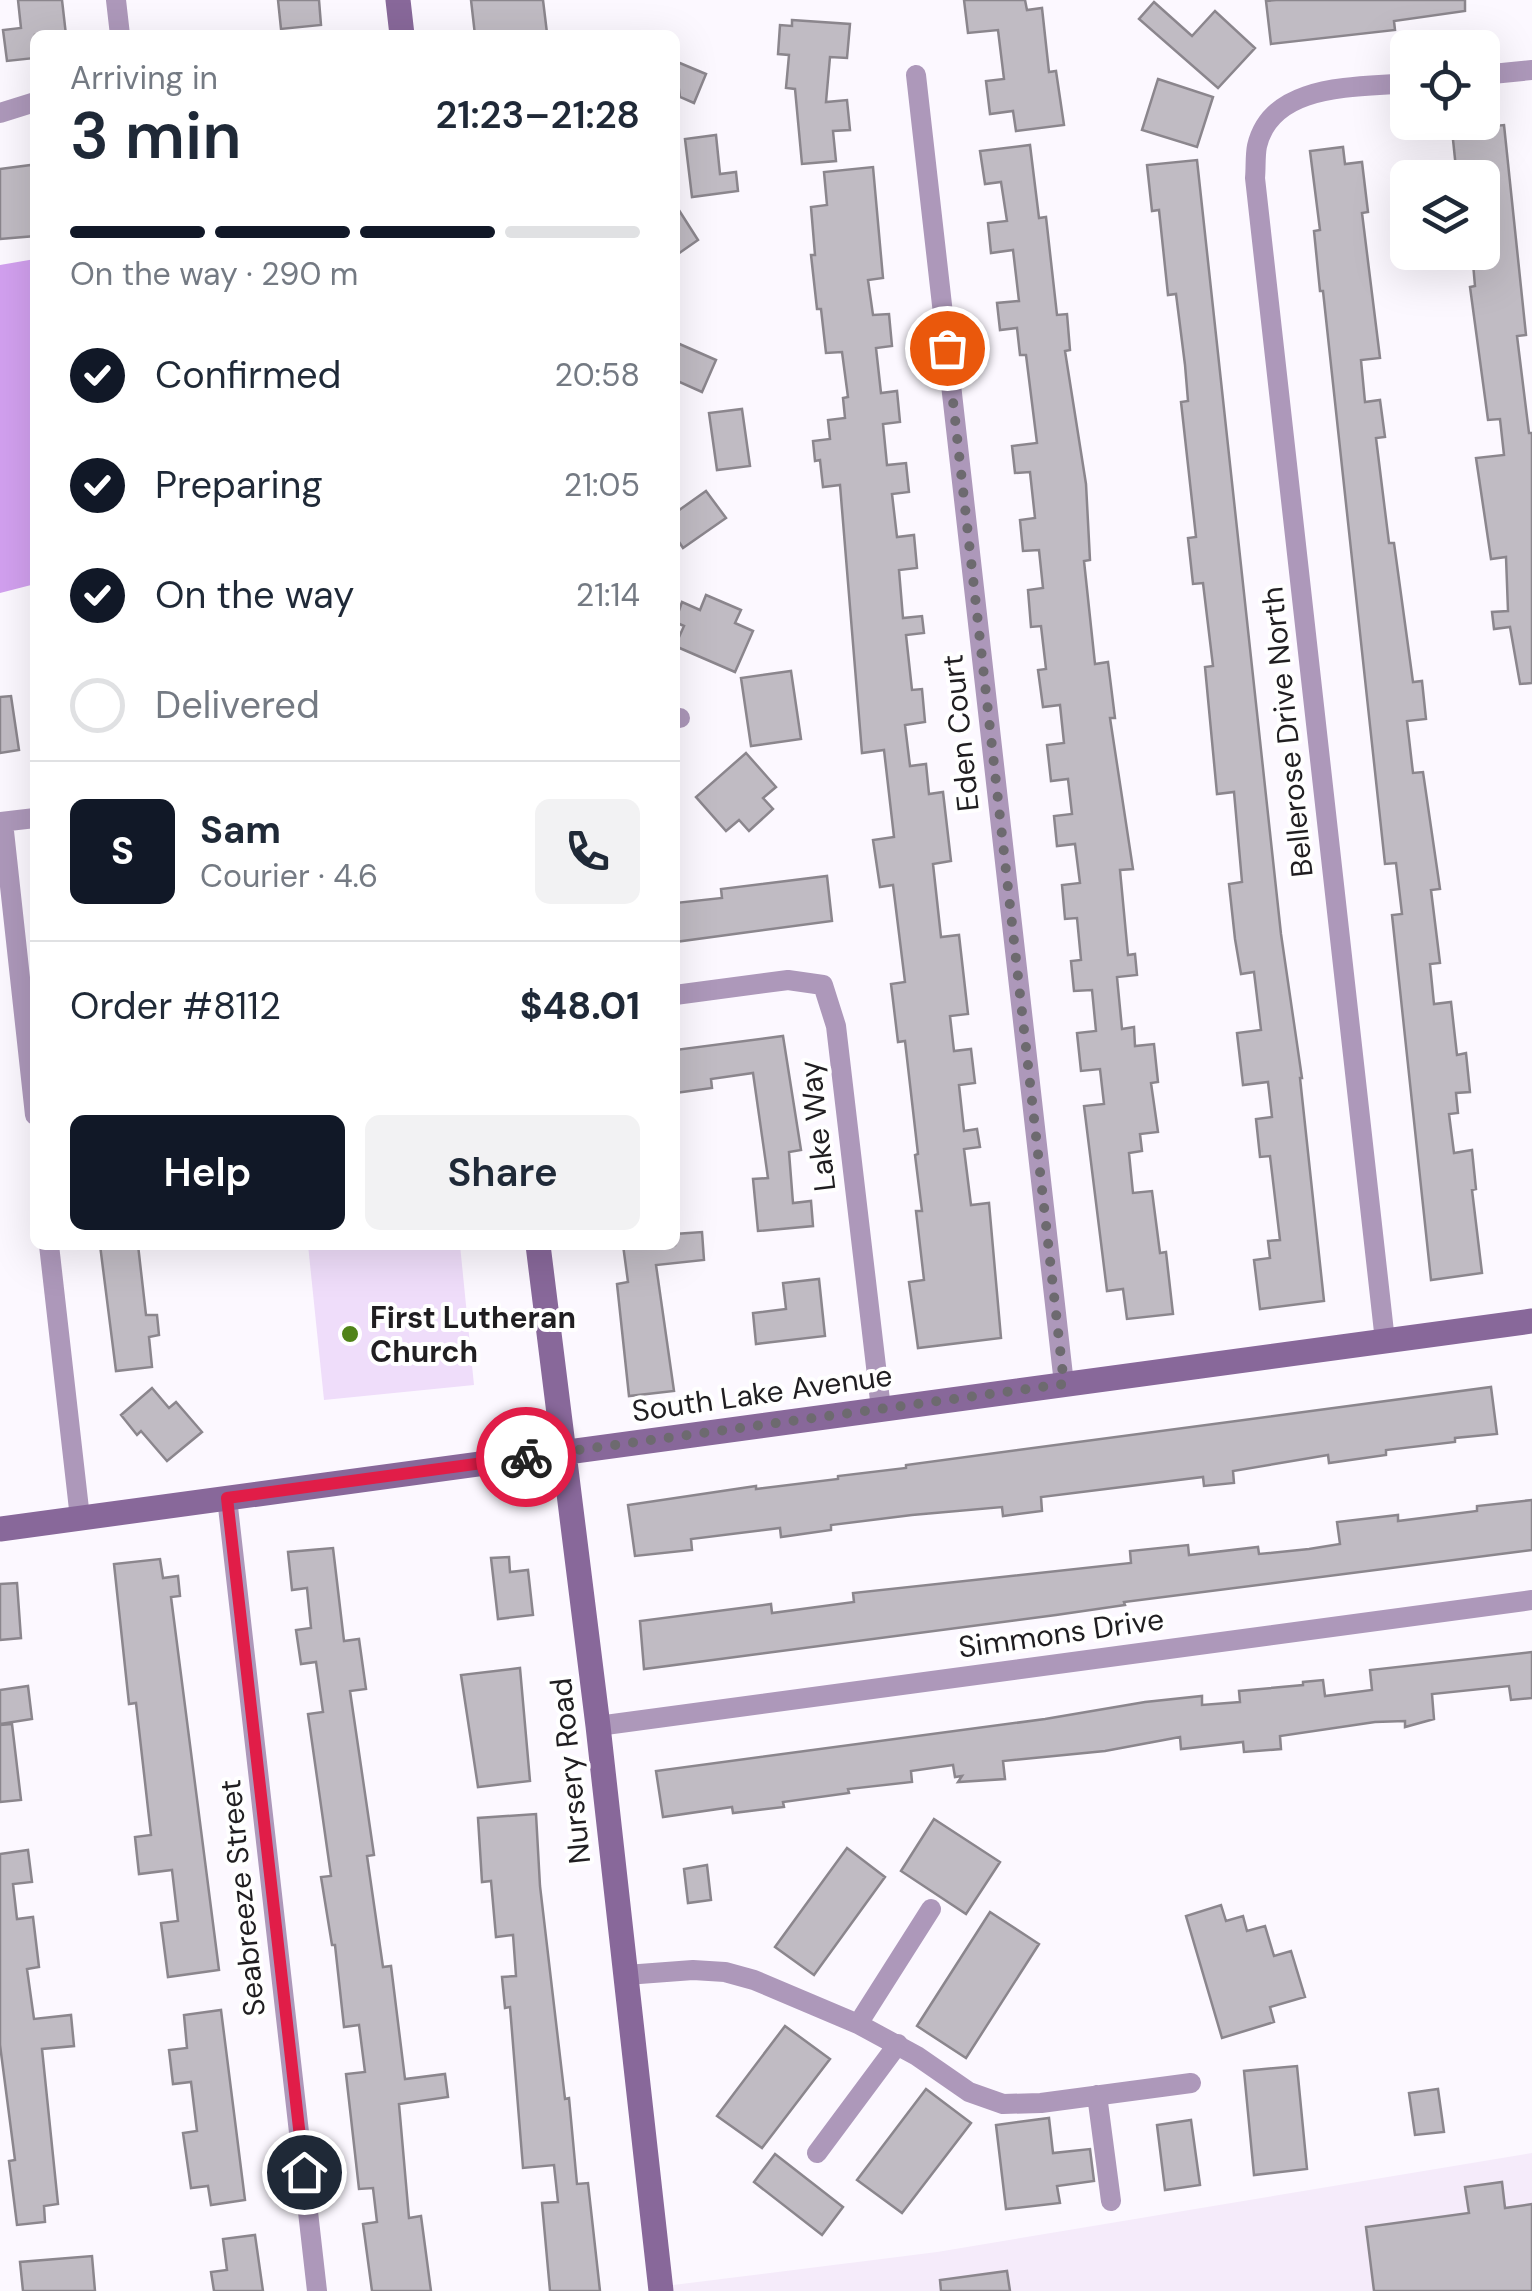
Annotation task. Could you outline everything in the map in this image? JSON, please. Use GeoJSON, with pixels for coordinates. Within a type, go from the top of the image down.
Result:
{"type":"FeatureCollection","features":[{"type":"Feature","properties":{"kind":"street"},"geometry":{"type":"LineString","coordinates":[[116,0],[119,30]]}},
{"type":"Feature","properties":{"kind":"street"},"geometry":{"type":"LineString","coordinates":[[398,0],[401,30]]}},
{"type":"Feature","properties":{"kind":"street"},"geometry":{"type":"LineString","coordinates":[[1500,73],[1532,70]]}},
{"type":"Feature","properties":{"kind":"street","name":"Eden Court"},"geometry":{"type":"LineString","coordinates":[[916,75],[1064,1384]]}},
{"type":"Feature","properties":{"kind":"street","name":"Bellerose Drive North"},"geometry":{"type":"LineString","coordinates":[[1385,1341],[1255,178],[1257,145],[1269,119],[1290,102],[1316,92],[1390,84]]}},
{"type":"Feature","properties":{"kind":"street"},"geometry":{"type":"LineString","coordinates":[[0,113],[30,104]]}},
{"type":"Feature","properties":{"kind":"street"},"geometry":{"type":"LineString","coordinates":[[30,819],[1,822],[30,1072]]}},
{"type":"Feature","properties":{"kind":"street","name":"Lake Way"},"geometry":{"type":"LineString","coordinates":[[680,994],[788,980],[823,985],[836,1026],[881,1409]]}},
{"type":"Feature","properties":{"kind":"street"},"geometry":{"type":"LineString","coordinates":[[51,1250],[80,1518]]}},
{"type":"Feature","properties":{"kind":"street","name":"Nursery Road"},"geometry":{"type":"LineString","coordinates":[[539,1250],[598,1726],[661,2291]]}},
{"type":"Feature","properties":{"kind":"street","name":"South Lake Avenue"},"geometry":{"type":"LineString","coordinates":[[0,1529],[1532,1321]]}},
{"type":"Feature","properties":{"kind":"street","name":"Seabreeze Street"},"geometry":{"type":"LineString","coordinates":[[227,1498],[317,2291]]}},
{"type":"Feature","properties":{"kind":"street","name":"Simmons Drive"},"geometry":{"type":"LineString","coordinates":[[598,1726],[1532,1600]]}},
{"type":"Feature","properties":{"kind":"street"},"geometry":{"type":"LineString","coordinates":[[858,2024],[932,1909]]}},
{"type":"Feature","properties":{"kind":"street"},"geometry":{"type":"LineString","coordinates":[[626,1976],[693,1970],[725,1972],[754,1980],[858,2024],[898,2044],[968,2092],[1003,2104],[1192,2082]]}},
{"type":"Feature","properties":{"kind":"street"},"geometry":{"type":"LineString","coordinates":[[817,2153],[898,2044]]}},
{"type":"Feature","properties":{"kind":"street"},"geometry":{"type":"LineString","coordinates":[[1097,2095],[1111,2201]]}},
{"type":"Feature","properties":{"kind":"shaded area"},"geometry":{"type":"Polygon","coordinates":[[[30,260],[30,585],[0,593],[0,265],[30,260]]]}},
{"type":"Feature","properties":{"kind":"shaded area"},"geometry":{"type":"Polygon","coordinates":[[[309,1250],[460,1250],[474,1385],[324,1400],[309,1250]]]}},
{"type":"Feature","properties":{"kind":"shaded area"},"geometry":{"type":"Polygon","coordinates":[[[1532,2153],[1532,2291],[674,2291],[673,2285],[937,2252],[1532,2153]]]}},
{"type":"Feature","properties":{"kind":"building"},"geometry":{"type":"Polygon","coordinates":[[[18,0],[62,0],[65,30],[30,30],[30,59],[7,61],[3,30],[21,28],[18,0]]]}},
{"type":"Feature","properties":{"kind":"building"},"geometry":{"type":"Polygon","coordinates":[[[278,0],[319,0],[321,25],[281,29],[278,0]]]}},
{"type":"Feature","properties":{"kind":"building"},"geometry":{"type":"Polygon","coordinates":[[[471,0],[543,0],[547,30],[474,30],[471,0]]]}},
{"type":"Feature","properties":{"kind":"building"},"geometry":{"type":"Polygon","coordinates":[[[964,0],[1025,0],[1027,10],[1042,8],[1049,72],[1056,71],[1064,125],[1016,131],[1013,111],[990,114],[986,81],[1004,79],[998,30],[968,33],[964,0]]]}},
{"type":"Feature","properties":{"kind":"building"},"geometry":{"type":"Polygon","coordinates":[[[1465,0],[1465,11],[1394,21],[1395,30],[1271,44],[1266,1],[1465,0]]]}},
{"type":"Feature","properties":{"kind":"building"},"geometry":{"type":"Polygon","coordinates":[[[1154,2],[1192,36],[1215,11],[1255,48],[1218,88],[1139,19],[1154,2]]]}},
{"type":"Feature","properties":{"kind":"building"},"geometry":{"type":"Polygon","coordinates":[[[792,20],[850,24],[847,58],[830,57],[826,102],[847,100],[850,130],[833,131],[836,161],[802,164],[795,89],[786,88],[789,55],[778,54],[780,25],[792,26],[792,20]]]}},
{"type":"Feature","properties":{"kind":"building"},"geometry":{"type":"Polygon","coordinates":[[[680,63],[706,74],[694,103],[680,97],[680,63]]]}},
{"type":"Feature","properties":{"kind":"building"},"geometry":{"type":"Polygon","coordinates":[[[1158,79],[1213,97],[1197,147],[1142,130],[1158,79]]]}},
{"type":"Feature","properties":{"kind":"building"},"geometry":{"type":"Polygon","coordinates":[[[1500,125],[1504,125],[1526,335],[1517,336],[1532,433],[1532,683],[1520,684],[1510,627],[1494,629],[1492,612],[1508,611],[1506,557],[1491,559],[1476,458],[1504,455],[1500,419],[1488,420],[1470,287],[1475,286],[1474,270],[1500,270],[1500,160],[1455,160],[1453,140],[1500,140],[1500,125]]]}},
{"type":"Feature","properties":{"kind":"building"},"geometry":{"type":"Polygon","coordinates":[[[716,135],[720,174],[736,172],[738,191],[692,197],[685,139],[716,135]]]}},
{"type":"Feature","properties":{"kind":"building"},"geometry":{"type":"Polygon","coordinates":[[[1030,145],[1039,218],[1046,217],[1057,315],[1067,314],[1070,350],[1065,351],[1086,484],[1090,560],[1084,561],[1095,664],[1108,662],[1115,718],[1110,718],[1133,869],[1120,870],[1128,955],[1135,954],[1137,975],[1117,977],[1122,1029],[1134,1027],[1135,1046],[1154,1044],[1158,1082],[1151,1083],[1158,1132],[1140,1134],[1142,1151],[1129,1153],[1133,1193],[1152,1191],[1160,1253],[1166,1252],[1173,1314],[1127,1319],[1123,1289],[1107,1291],[1084,1106],[1104,1104],[1100,1069],[1081,1071],[1077,1033],[1096,1031],[1092,990],[1074,991],[1071,961],[1081,960],[1077,918],[1065,919],[1062,885],[1080,883],[1075,844],[1057,846],[1054,816],[1072,814],[1068,779],[1051,781],[1047,745],[1064,743],[1060,705],[1043,707],[1038,670],[1046,669],[1041,626],[1031,627],[1028,590],[1043,588],[1039,550],[1023,551],[1020,520],[1035,518],[1030,472],[1015,473],[1012,446],[1037,443],[1026,355],[1020,355],[1017,328],[1000,330],[997,303],[1019,301],[1013,250],[991,253],[988,223],[1007,221],[1001,182],[985,184],[980,151],[1030,145]]]}},
{"type":"Feature","properties":{"kind":"building"},"geometry":{"type":"Polygon","coordinates":[[[1343,147],[1345,164],[1362,162],[1368,212],[1362,213],[1380,358],[1361,360],[1365,402],[1380,400],[1385,437],[1376,438],[1389,543],[1394,543],[1413,682],[1422,681],[1426,719],[1407,721],[1413,773],[1423,772],[1440,889],[1431,890],[1440,963],[1430,964],[1434,1004],[1451,1002],[1457,1055],[1466,1053],[1470,1092],[1456,1093],[1458,1113],[1449,1114],[1454,1153],[1472,1150],[1476,1189],[1472,1190],[1482,1273],[1431,1280],[1392,915],[1402,914],[1396,863],[1385,864],[1314,231],[1320,230],[1310,151],[1343,147]]]}},
{"type":"Feature","properties":{"kind":"building"},"geometry":{"type":"Polygon","coordinates":[[[1197,160],[1324,1301],[1260,1309],[1254,1260],[1270,1258],[1268,1241],[1280,1240],[1270,1156],[1260,1157],[1256,1119],[1272,1117],[1268,1082],[1243,1085],[1237,1033],[1261,1030],[1254,972],[1241,974],[1235,939],[1229,884],[1242,882],[1234,792],[1217,794],[1205,667],[1213,666],[1203,583],[1193,584],[1188,538],[1196,537],[1181,402],[1188,401],[1185,365],[1176,294],[1168,295],[1159,210],[1152,211],[1147,165],[1197,160]]]}},
{"type":"Feature","properties":{"kind":"building"},"geometry":{"type":"Polygon","coordinates":[[[30,165],[30,236],[0,239],[0,169],[30,165]]]}},
{"type":"Feature","properties":{"kind":"building"},"geometry":{"type":"Polygon","coordinates":[[[873,167],[883,278],[868,280],[873,315],[889,314],[892,346],[876,348],[881,393],[897,391],[900,422],[883,424],[887,465],[906,463],[909,492],[892,494],[897,537],[914,535],[917,568],[899,570],[903,618],[922,616],[924,633],[906,635],[912,690],[922,689],[925,722],[905,725],[910,766],[926,764],[929,794],[943,792],[951,861],[933,864],[941,937],[959,935],[968,1014],[950,1016],[954,1051],[971,1049],[975,1083],[959,1085],[964,1131],[977,1129],[980,1147],[964,1149],[971,1205],[989,1203],[1001,1338],[918,1348],[909,1282],[924,1280],[916,1211],[922,1211],[915,1155],[918,1154],[905,1041],[898,1042],[891,984],[905,982],[893,885],[880,887],[873,840],[894,837],[884,750],[862,753],[840,485],[823,487],[813,441],[830,439],[828,420],[845,418],[843,398],[848,397],[842,352],[826,353],[821,309],[817,309],[811,207],[827,205],[824,172],[873,167]]]}},
{"type":"Feature","properties":{"kind":"building"},"geometry":{"type":"Polygon","coordinates":[[[680,212],[698,240],[680,253],[680,212]]]}},
{"type":"Feature","properties":{"kind":"building"},"geometry":{"type":"Polygon","coordinates":[[[680,344],[716,360],[702,392],[680,382],[680,344]]]}},
{"type":"Feature","properties":{"kind":"building"},"geometry":{"type":"Polygon","coordinates":[[[742,409],[750,466],[717,470],[709,413],[742,409]]]}},
{"type":"Feature","properties":{"kind":"building"},"geometry":{"type":"Polygon","coordinates":[[[706,491],[726,518],[683,548],[680,509],[706,491]]]}},
{"type":"Feature","properties":{"kind":"building"},"geometry":{"type":"Polygon","coordinates":[[[706,595],[741,610],[735,623],[753,631],[735,672],[680,648],[684,626],[680,624],[682,602],[700,610],[706,595]]]}},
{"type":"Feature","properties":{"kind":"building"},"geometry":{"type":"Polygon","coordinates":[[[791,671],[801,739],[751,746],[741,678],[791,671]]]}},
{"type":"Feature","properties":{"kind":"building"},"geometry":{"type":"Polygon","coordinates":[[[11,696],[19,750],[0,753],[0,697],[11,696]]]}},
{"type":"Feature","properties":{"kind":"building"},"geometry":{"type":"Polygon","coordinates":[[[746,753],[776,787],[763,798],[773,809],[749,831],[739,820],[726,831],[696,797],[746,753]]]}},
{"type":"Feature","properties":{"kind":"building"},"geometry":{"type":"Polygon","coordinates":[[[827,876],[832,921],[680,941],[680,902],[722,898],[721,889],[827,876]]]}},
{"type":"Feature","properties":{"kind":"building"},"geometry":{"type":"Polygon","coordinates":[[[783,1036],[801,1150],[789,1152],[793,1203],[811,1201],[813,1226],[758,1231],[753,1179],[768,1178],[753,1073],[711,1079],[712,1088],[680,1092],[680,1049],[783,1036]]]}},
{"type":"Feature","properties":{"kind":"building"},"geometry":{"type":"Polygon","coordinates":[[[702,1232],[704,1260],[656,1265],[674,1391],[629,1396],[617,1284],[628,1282],[624,1250],[680,1250],[680,1234],[702,1232]]]}},
{"type":"Feature","properties":{"kind":"building"},"geometry":{"type":"Polygon","coordinates":[[[101,1250],[139,1250],[146,1315],[157,1315],[159,1335],[149,1337],[152,1367],[116,1371],[101,1250]]]}},
{"type":"Feature","properties":{"kind":"building"},"geometry":{"type":"Polygon","coordinates":[[[819,1279],[825,1336],[756,1344],[753,1313],[786,1309],[783,1283],[819,1279]]]}},
{"type":"Feature","properties":{"kind":"building"},"geometry":{"type":"Polygon","coordinates":[[[1491,1387],[1497,1434],[1455,1438],[1455,1442],[1386,1450],[1386,1455],[1329,1463],[1328,1455],[1233,1471],[1234,1483],[1204,1486],[1203,1477],[1041,1497],[1042,1511],[1003,1516],[1002,1507],[912,1515],[831,1525],[831,1530],[781,1537],[780,1528],[691,1539],[692,1550],[635,1556],[628,1505],[1491,1387]]]}},
{"type":"Feature","properties":{"kind":"building"},"geometry":{"type":"Polygon","coordinates":[[[152,1388],[169,1408],[176,1402],[202,1432],[167,1461],[121,1415],[152,1388]]]}},
{"type":"Feature","properties":{"kind":"building"},"geometry":{"type":"Polygon","coordinates":[[[1532,1500],[1532,1550],[644,1669],[640,1621],[771,1604],[772,1613],[854,1602],[853,1593],[1131,1563],[1130,1551],[1188,1545],[1189,1555],[1258,1547],[1259,1554],[1309,1549],[1340,1544],[1337,1522],[1398,1515],[1398,1521],[1532,1500]]]}},
{"type":"Feature","properties":{"kind":"building"},"geometry":{"type":"Polygon","coordinates":[[[333,1548],[344,1641],[359,1639],[366,1689],[350,1691],[374,1855],[367,1856],[383,1967],[391,1966],[405,2079],[445,2074],[448,2097],[399,2104],[409,2218],[421,2216],[431,2291],[372,2291],[363,2224],[377,2222],[373,2188],[359,2189],[346,2074],[365,2072],[359,2025],[344,2027],[335,1945],[321,1877],[331,1876],[308,1714],[323,1712],[316,1662],[301,1664],[296,1630],[311,1628],[307,1588],[292,1590],[288,1552],[333,1548]]]}},
{"type":"Feature","properties":{"kind":"building"},"geometry":{"type":"Polygon","coordinates":[[[509,1557],[510,1572],[528,1570],[533,1615],[498,1619],[491,1558],[509,1557]]]}},
{"type":"Feature","properties":{"kind":"building"},"geometry":{"type":"Polygon","coordinates":[[[160,1559],[163,1578],[178,1576],[180,1596],[171,1597],[219,1970],[168,1977],[161,1923],[178,1921],[172,1870],[139,1874],[135,1837],[151,1835],[136,1703],[129,1704],[114,1564],[160,1559]]]}},
{"type":"Feature","properties":{"kind":"building"},"geometry":{"type":"Polygon","coordinates":[[[17,1583],[21,1638],[0,1640],[0,1584],[17,1583]]]}},
{"type":"Feature","properties":{"kind":"building"},"geometry":{"type":"Polygon","coordinates":[[[1532,1652],[1532,1698],[1511,1700],[1509,1686],[1432,1694],[1434,1719],[1405,1727],[1405,1721],[1375,1722],[1280,1736],[1281,1749],[1244,1752],[1243,1742],[1181,1749],[1180,1737],[1105,1751],[1003,1761],[1005,1779],[958,1782],[962,1776],[955,1777],[953,1765],[911,1771],[912,1782],[848,1789],[849,1793],[783,1802],[784,1807],[733,1813],[732,1807],[663,1817],[656,1771],[1145,1702],[1202,1696],[1202,1705],[1240,1702],[1239,1691],[1303,1682],[1323,1680],[1325,1696],[1372,1690],[1370,1670],[1532,1652]]]}},
{"type":"Feature","properties":{"kind":"building"},"geometry":{"type":"Polygon","coordinates":[[[520,1668],[530,1781],[478,1787],[461,1675],[520,1668]]]}},
{"type":"Feature","properties":{"kind":"building"},"geometry":{"type":"Polygon","coordinates":[[[28,1686],[32,1719],[0,1724],[0,1690],[28,1686]]]}},
{"type":"Feature","properties":{"kind":"building"},"geometry":{"type":"Polygon","coordinates":[[[12,1724],[21,1800],[0,1802],[0,1725],[12,1724]]]}},
{"type":"Feature","properties":{"kind":"building"},"geometry":{"type":"Polygon","coordinates":[[[536,1814],[540,1886],[565,2099],[569,2098],[577,2184],[588,2183],[600,2291],[550,2291],[542,2203],[558,2202],[554,2165],[523,2168],[510,2007],[505,2008],[502,1977],[516,1976],[513,1935],[496,1937],[491,1881],[482,1882],[478,1818],[536,1814]]]}},
{"type":"Feature","properties":{"kind":"building"},"geometry":{"type":"Polygon","coordinates":[[[934,1819],[1000,1862],[966,1914],[901,1871],[934,1819]]]}},
{"type":"Feature","properties":{"kind":"building"},"geometry":{"type":"Polygon","coordinates":[[[847,1848],[885,1877],[814,1975],[775,1947],[847,1848]]]}},
{"type":"Feature","properties":{"kind":"building"},"geometry":{"type":"Polygon","coordinates":[[[28,1850],[32,1882],[13,1884],[17,1919],[33,1917],[39,1967],[27,1969],[34,2019],[71,2015],[74,2046],[42,2049],[58,2204],[44,2206],[45,2222],[17,2225],[9,2161],[15,2160],[0,2045],[0,1854],[28,1850]]]}},
{"type":"Feature","properties":{"kind":"building"},"geometry":{"type":"Polygon","coordinates":[[[707,1865],[711,1900],[688,1903],[684,1869],[707,1865]]]}},
{"type":"Feature","properties":{"kind":"building"},"geometry":{"type":"Polygon","coordinates":[[[1221,1905],[1226,1921],[1243,1916],[1247,1931],[1265,1926],[1274,1956],[1291,1951],[1305,1997],[1270,2007],[1274,2022],[1222,2038],[1186,1916],[1221,1905]]]}},
{"type":"Feature","properties":{"kind":"building"},"geometry":{"type":"Polygon","coordinates":[[[990,1912],[1039,1944],[966,2058],[917,2026],[990,1912]]]}},
{"type":"Feature","properties":{"kind":"building"},"geometry":{"type":"Polygon","coordinates":[[[221,2010],[245,2200],[211,2205],[208,2186],[191,2188],[183,2133],[197,2131],[191,2082],[173,2084],[169,2050],[187,2048],[184,2015],[221,2010]]]}},
{"type":"Feature","properties":{"kind":"building"},"geometry":{"type":"Polygon","coordinates":[[[785,2026],[830,2059],[762,2148],[717,2116],[785,2026]]]}},
{"type":"Feature","properties":{"kind":"building"},"geometry":{"type":"Polygon","coordinates":[[[1297,2066],[1307,2169],[1254,2175],[1244,2071],[1297,2066]]]}},
{"type":"Feature","properties":{"kind":"building"},"geometry":{"type":"Polygon","coordinates":[[[926,2089],[971,2123],[902,2213],[857,2180],[926,2089]]]}},
{"type":"Feature","properties":{"kind":"building"},"geometry":{"type":"Polygon","coordinates":[[[1438,2089],[1444,2132],[1415,2135],[1409,2093],[1438,2089]]]}},
{"type":"Feature","properties":{"kind":"building"},"geometry":{"type":"Polygon","coordinates":[[[1049,2118],[1053,2153],[1090,2149],[1094,2181],[1057,2186],[1060,2203],[1006,2209],[996,2125],[1049,2118]]]}},
{"type":"Feature","properties":{"kind":"building"},"geometry":{"type":"Polygon","coordinates":[[[1191,2120],[1200,2185],[1165,2190],[1157,2125],[1191,2120]]]}},
{"type":"Feature","properties":{"kind":"building"},"geometry":{"type":"Polygon","coordinates":[[[775,2154],[843,2207],[822,2235],[754,2182],[775,2154]]]}},
{"type":"Feature","properties":{"kind":"building"},"geometry":{"type":"Polygon","coordinates":[[[1502,2182],[1505,2208],[1532,2204],[1532,2291],[1374,2291],[1366,2227],[1469,2213],[1465,2187],[1502,2182]]]}},
{"type":"Feature","properties":{"kind":"building"},"geometry":{"type":"Polygon","coordinates":[[[255,2235],[263,2291],[214,2291],[211,2272],[227,2270],[223,2239],[255,2235]]]}},
{"type":"Feature","properties":{"kind":"building"},"geometry":{"type":"Polygon","coordinates":[[[92,2256],[95,2291],[23,2291],[20,2262],[92,2256]]]}},
{"type":"Feature","properties":{"kind":"building"},"geometry":{"type":"Polygon","coordinates":[[[1007,2271],[1010,2291],[941,2291],[940,2280],[1007,2271]]]}},
{"type":"Feature","properties":{"kind":"way so far"},"geometry":{"type":"LineString","coordinates":[[526,1457],[1064,1384],[947,348]]}},
{"type":"Feature","properties":{"kind":"place","name":"First Lutheran Church"},"geometry":{"type":"Point","coordinates":[350,1334]}},
{"type":"Feature","properties":{"kind":"route"},"geometry":{"type":"LineString","coordinates":[[304,2172],[227,1498],[526,1457]]}}]}
